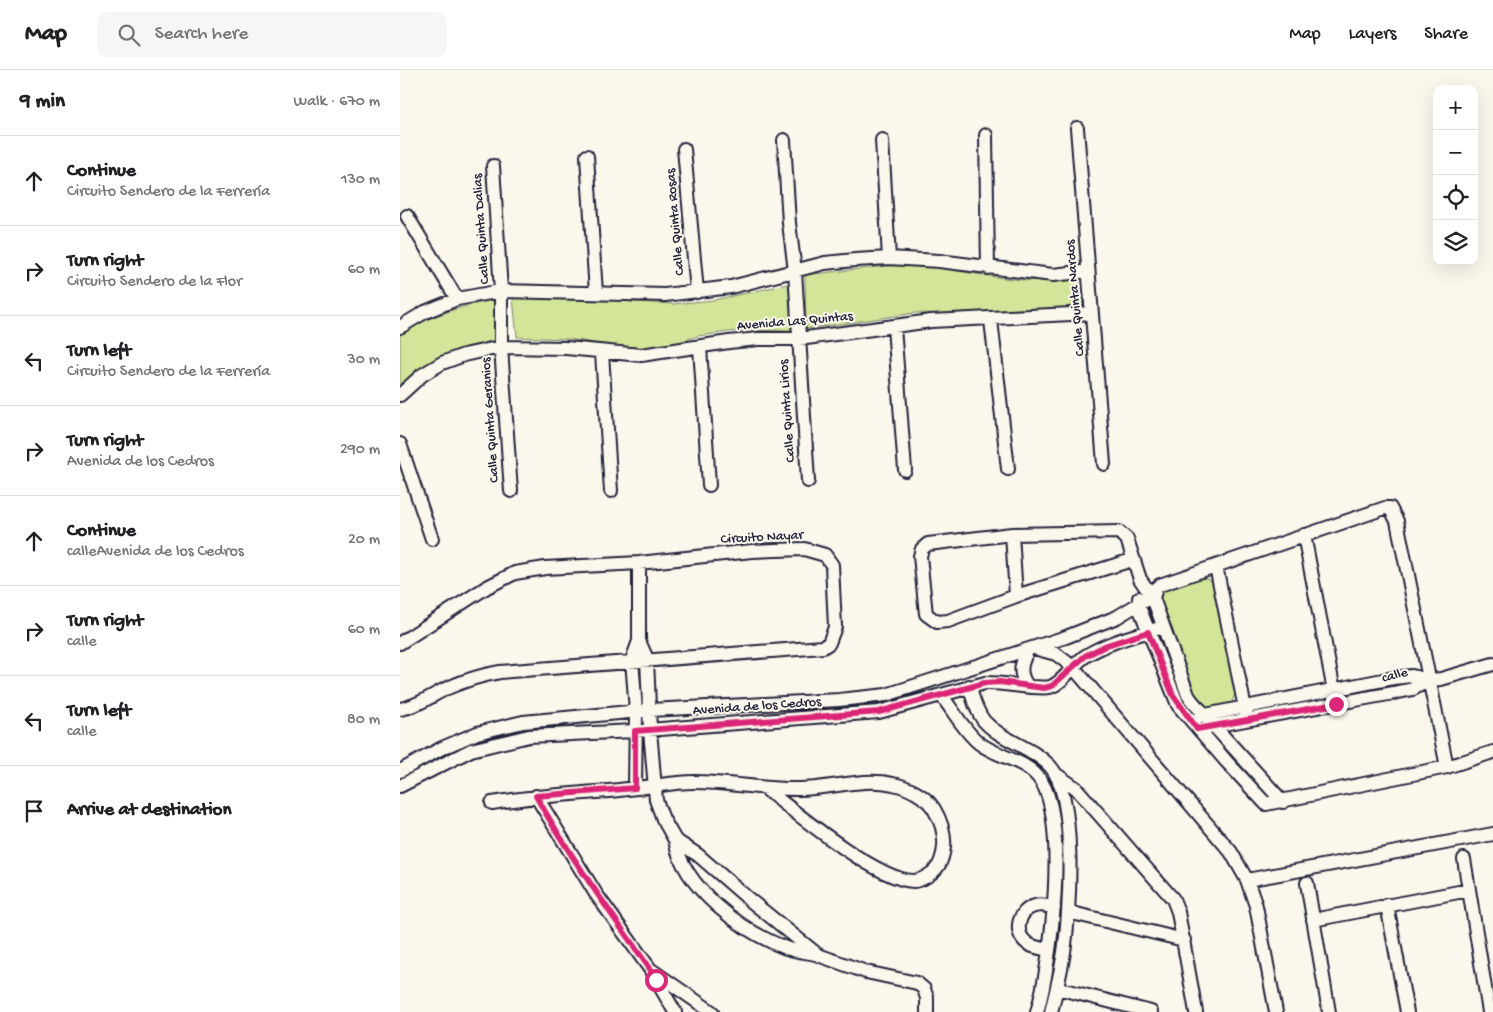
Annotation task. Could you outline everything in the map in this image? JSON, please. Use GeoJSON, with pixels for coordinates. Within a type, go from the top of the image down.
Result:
{"type":"FeatureCollection","features":[{"type":"Feature","properties":{"kind":"street","name":"Calle Quinta Nardos"},"geometry":{"type":"LineString","coordinates":[[1077,128],[1104,464]]}},
{"type":"Feature","properties":{"kind":"street"},"geometry":{"type":"LineString","coordinates":[[986,135],[988,268]]}},
{"type":"Feature","properties":{"kind":"street","name":"Calle Quinta Lirios"},"geometry":{"type":"LineString","coordinates":[[784,140],[789,223],[795,271],[808,481]]}},
{"type":"Feature","properties":{"kind":"street"},"geometry":{"type":"LineString","coordinates":[[882,140],[889,258]]}},
{"type":"Feature","properties":{"kind":"street","name":"Calle Quinta Rosas"},"geometry":{"type":"LineString","coordinates":[[684,149],[697,292]]}},
{"type":"Feature","properties":{"kind":"street"},"geometry":{"type":"LineString","coordinates":[[587,156],[596,293]]}},
{"type":"Feature","properties":{"kind":"street","name":"Calle Quinta Dalias"},"geometry":{"type":"LineString","coordinates":[[493,166],[501,291],[501,347]]}},
{"type":"Feature","properties":{"kind":"street"},"geometry":{"type":"LineString","coordinates":[[407,216],[457,299]]}},
{"type":"Feature","properties":{"kind":"street"},"geometry":{"type":"LineString","coordinates":[[400,327],[425,312],[457,299],[501,291],[644,296],[697,292],[731,287],[825,264],[889,258],[939,261],[1053,275],[1088,271]]}},
{"type":"Feature","properties":{"kind":"street","name":"Avenida Las Quintas"},"geometry":{"type":"LineString","coordinates":[[400,395],[422,375],[442,363],[464,355],[501,347],[566,348],[641,356],[758,339],[799,339],[931,321],[991,320],[1092,312]]}},
{"type":"Feature","properties":{"kind":"street"},"geometry":{"type":"LineString","coordinates":[[991,320],[1008,469]]}},
{"type":"Feature","properties":{"kind":"street"},"geometry":{"type":"LineString","coordinates":[[894,327],[904,470]]}},
{"type":"Feature","properties":{"kind":"street","name":"Calle Quinta Geranios"},"geometry":{"type":"LineString","coordinates":[[501,347],[511,491]]}},
{"type":"Feature","properties":{"kind":"street"},"geometry":{"type":"LineString","coordinates":[[700,347],[709,485]]}},
{"type":"Feature","properties":{"kind":"street"},"geometry":{"type":"LineString","coordinates":[[602,353],[611,491]]}},
{"type":"Feature","properties":{"kind":"street"},"geometry":{"type":"LineString","coordinates":[[400,444],[432,539]]}},
{"type":"Feature","properties":{"kind":"street"},"geometry":{"type":"LineString","coordinates":[[1153,598],[1156,588],[1160,585],[1380,509],[1390,508],[1397,520],[1447,767]]}},
{"type":"Feature","properties":{"kind":"street"},"geometry":{"type":"LineString","coordinates":[[1132,560],[1016,596],[948,621],[937,622],[926,614],[920,556],[922,549],[933,542],[1012,534],[1119,532],[1126,539],[1140,579],[1153,598],[1188,695],[1194,705],[1211,720],[1283,802]]}},
{"type":"Feature","properties":{"kind":"street"},"geometry":{"type":"LineString","coordinates":[[1012,534],[1016,596]]}},
{"type":"Feature","properties":{"kind":"street"},"geometry":{"type":"LineString","coordinates":[[1304,535],[1336,704]]}},
{"type":"Feature","properties":{"kind":"street","name":"Circuito Nayar"},"geometry":{"type":"LineString","coordinates":[[400,643],[487,587],[515,574],[545,568],[639,563],[752,551],[804,549],[825,555],[832,565],[835,627],[829,643],[823,647],[632,660],[500,672],[476,677],[449,687],[414,706],[400,709]]}},
{"type":"Feature","properties":{"kind":"street"},"geometry":{"type":"LineString","coordinates":[[635,788],[636,712],[632,660],[639,641],[639,563]]}},
{"type":"Feature","properties":{"kind":"street"},"geometry":{"type":"LineString","coordinates":[[1216,566],[1246,713]]}},
{"type":"Feature","properties":{"kind":"street"},"geometry":{"type":"LineString","coordinates":[[1140,579],[1138,604],[1173,695],[1197,729],[1266,804],[1447,767],[1493,752]]}},
{"type":"Feature","properties":{"kind":"street","name":"Avenida de los Cedros"},"geometry":{"type":"LineString","coordinates":[[400,771],[442,748],[500,726],[523,722],[650,710],[864,698],[886,695],[1031,649],[1118,617],[1138,604],[1153,598]]}},
{"type":"Feature","properties":{"kind":"street","name":"Avenida de los Cedros"},"geometry":{"type":"LineString","coordinates":[[400,786],[471,750],[529,736],[650,730],[879,712],[969,686],[1000,682],[1044,688],[1052,686],[1085,656],[1107,645],[1163,627]]}},
{"type":"Feature","properties":{"kind":"street"},"geometry":{"type":"LineString","coordinates":[[639,641],[648,659],[654,786],[663,819],[675,840],[677,854],[699,887],[738,923],[787,948],[818,955],[866,972],[917,983],[924,989],[928,998],[927,1012]]}},
{"type":"Feature","properties":{"kind":"street"},"geometry":{"type":"LineString","coordinates":[[1028,685],[1021,673],[1021,666],[1031,649],[1056,654],[1073,667],[1231,852],[1247,880],[1256,906],[1276,1012]]}},
{"type":"Feature","properties":{"kind":"street"},"geometry":{"type":"LineString","coordinates":[[1429,680],[1441,679],[1493,664]]}},
{"type":"Feature","properties":{"kind":"street"},"geometry":{"type":"LineString","coordinates":[[949,676],[947,693],[973,737],[990,749],[1029,767],[1040,778],[1050,795],[1054,818],[1054,908],[1050,950],[1037,1012]]}},
{"type":"Feature","properties":{"kind":"street","name":"calle"},"geometry":{"type":"LineString","coordinates":[[1188,718],[1211,720],[1246,713],[1333,689],[1402,676],[1429,680]]}},
{"type":"Feature","properties":{"kind":"street","name":"calle"},"geometry":{"type":"LineString","coordinates":[[1246,713],[1336,704],[1413,689],[1429,680]]}},
{"type":"Feature","properties":{"kind":"street"},"geometry":{"type":"LineString","coordinates":[[969,686],[977,709],[984,721],[998,732],[1038,754],[1057,775],[1076,788],[1173,899],[1184,940],[1196,1012]]}},
{"type":"Feature","properties":{"kind":"street","name":"calle"},"geometry":{"type":"LineString","coordinates":[[1197,729],[1211,720]]}},
{"type":"Feature","properties":{"kind":"street"},"geometry":{"type":"LineString","coordinates":[[990,749],[998,732]]}},
{"type":"Feature","properties":{"kind":"street"},"geometry":{"type":"LineString","coordinates":[[1051,1012],[1057,988],[1068,912],[1067,813],[1063,788],[1057,775]]}},
{"type":"Feature","properties":{"kind":"street"},"geometry":{"type":"LineString","coordinates":[[492,803],[536,796],[695,782],[767,790],[803,789],[864,783],[892,784],[913,791],[931,805],[941,821],[945,844],[943,854],[938,866],[928,876],[914,881],[895,876],[868,863],[802,818],[767,790]]}},
{"type":"Feature","properties":{"kind":"street"},"geometry":{"type":"LineString","coordinates":[[536,796],[596,894],[650,969],[675,1012]]}},
{"type":"Feature","properties":{"kind":"street"},"geometry":{"type":"LineString","coordinates":[[1247,880],[1493,834]]}},
{"type":"Feature","properties":{"kind":"street"},"geometry":{"type":"LineString","coordinates":[[675,840],[698,855],[818,955]]}},
{"type":"Feature","properties":{"kind":"street"},"geometry":{"type":"LineString","coordinates":[[1464,859],[1489,1012]]}},
{"type":"Feature","properties":{"kind":"street"},"geometry":{"type":"LineString","coordinates":[[1307,883],[1329,1012]]}},
{"type":"Feature","properties":{"kind":"street"},"geometry":{"type":"LineString","coordinates":[[1313,920],[1469,890]]}},
{"type":"Feature","properties":{"kind":"street"},"geometry":{"type":"LineString","coordinates":[[1050,950],[1026,942],[1021,935],[1019,927],[1020,918],[1033,906],[1042,905],[1054,908]]}},
{"type":"Feature","properties":{"kind":"street"},"geometry":{"type":"LineString","coordinates":[[1387,905],[1407,1012]]}},
{"type":"Feature","properties":{"kind":"street"},"geometry":{"type":"LineString","coordinates":[[1068,912],[1184,940]]}},
{"type":"Feature","properties":{"kind":"street"},"geometry":{"type":"LineString","coordinates":[[650,969],[712,1012]]}},
{"type":"Feature","properties":{"kind":"street"},"geometry":{"type":"LineString","coordinates":[[1057,988],[1151,1012]]}},
{"type":"Feature","properties":{"kind":"green space"},"geometry":{"type":"Polygon","coordinates":[[[921,265],[1019,280],[1078,280],[1083,306],[1063,311],[1021,309],[962,314],[915,313],[806,329],[805,275],[887,266],[921,265]]]}},
{"type":"Feature","properties":{"kind":"green space"},"geometry":{"type":"Polygon","coordinates":[[[793,283],[793,330],[737,331],[698,336],[660,348],[624,347],[567,339],[517,337],[513,298],[596,297],[633,302],[673,304],[714,300],[793,283]]]}},
{"type":"Feature","properties":{"kind":"green space"},"geometry":{"type":"Polygon","coordinates":[[[496,300],[494,340],[444,356],[421,368],[400,386],[400,335],[446,312],[496,300]]]}},
{"type":"Feature","properties":{"kind":"green space"},"geometry":{"type":"Polygon","coordinates":[[[1200,578],[1206,578],[1213,582],[1235,693],[1232,703],[1215,708],[1206,708],[1198,705],[1158,600],[1166,589],[1200,578]]]}},
{"type":"Feature","properties":{"kind":"route"},"geometry":{"type":"LineString","coordinates":[[656,980],[596,894],[536,796],[635,788],[635,731],[879,712],[903,707],[969,686],[985,683],[1000,682],[1044,688],[1057,683],[1085,656],[1107,645],[1148,632],[1178,705],[1197,729],[1336,704]]}}]}
